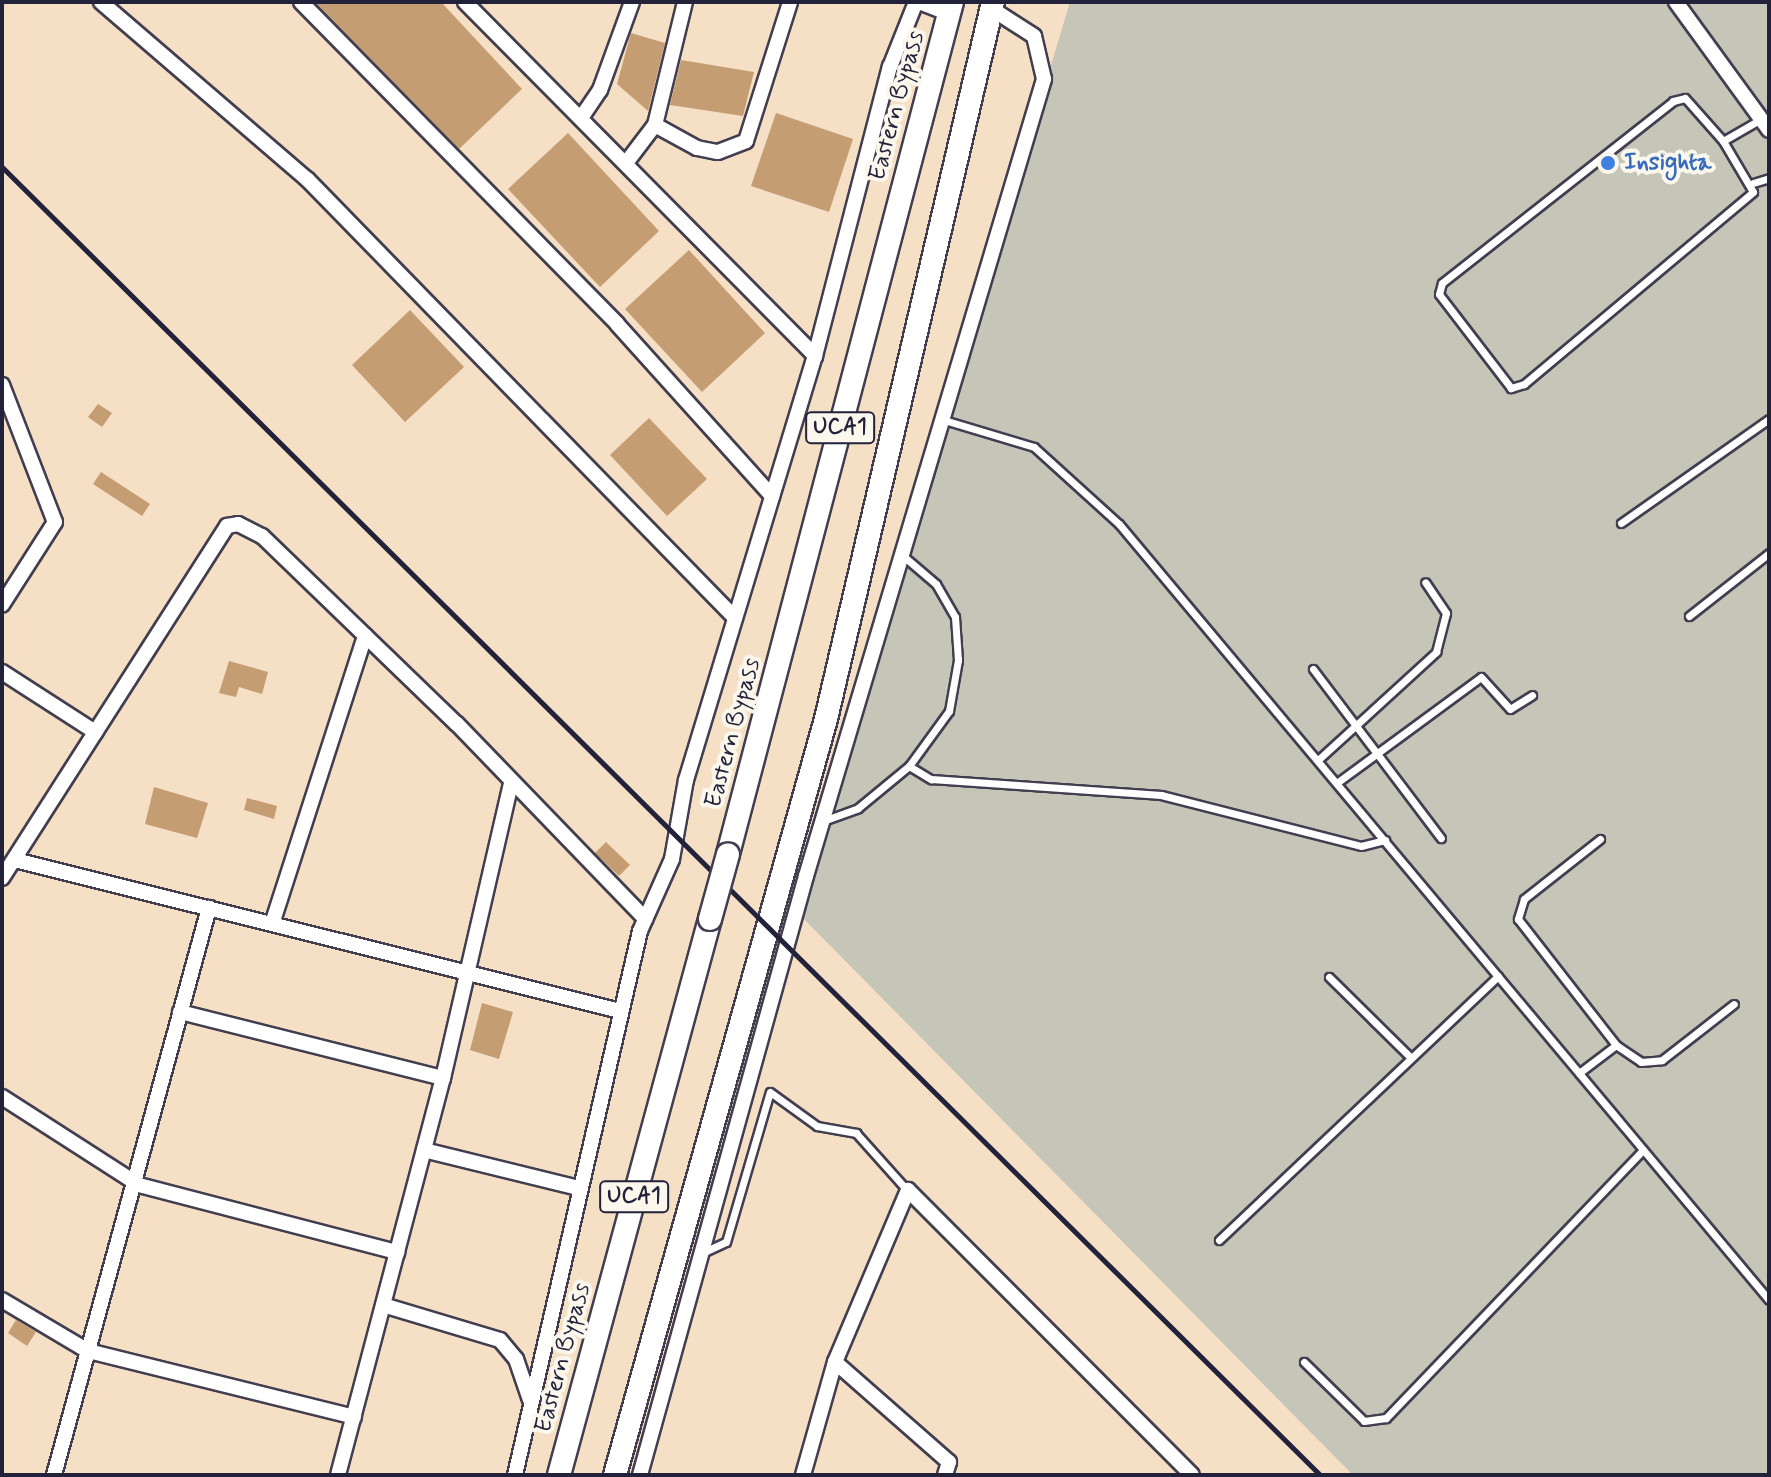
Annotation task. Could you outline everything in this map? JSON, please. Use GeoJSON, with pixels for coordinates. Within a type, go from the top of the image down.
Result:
{"type":"FeatureCollection","features":[{"type":"Feature","properties":{"kind":"main road"},"geometry":{"type":"LineString","coordinates":[[615,1475],[826,719],[993,5]]}},
{"type":"Feature","properties":{"kind":"main road","name":"Eastern Bypass"},"geometry":{"type":"LineString","coordinates":[[559,1475],[728,854],[950,8]]}},
{"type":"Feature","properties":{"kind":"street"},"geometry":{"type":"LineString","coordinates":[[101,2],[307,179],[735,618]]}},
{"type":"Feature","properties":{"kind":"street"},"geometry":{"type":"LineString","coordinates":[[301,2],[617,324],[772,496]]}},
{"type":"Feature","properties":{"kind":"street"},"geometry":{"type":"LineString","coordinates":[[465,2],[815,356]]}},
{"type":"Feature","properties":{"kind":"street"},"geometry":{"type":"LineString","coordinates":[[581,118],[600,90],[632,2]]}},
{"type":"Feature","properties":{"kind":"street"},"geometry":{"type":"LineString","coordinates":[[626,163],[655,125],[685,2]]}},
{"type":"Feature","properties":{"kind":"street"},"geometry":{"type":"LineString","coordinates":[[655,125],[697,148],[718,152],[746,141],[790,2]]}},
{"type":"Feature","properties":{"kind":"street"},"geometry":{"type":"LineString","coordinates":[[515,1475],[620,1011],[645,919],[672,859],[686,780],[815,356],[890,67],[918,2],[950,8]]}},
{"type":"Feature","properties":{"kind":"street"},"geometry":{"type":"LineString","coordinates":[[1676,2],[1765,124]]}},
{"type":"Feature","properties":{"kind":"street"},"geometry":{"type":"LineString","coordinates":[[640,1475],[823,821],[1044,79],[1034,36],[993,5]]}},
{"type":"Feature","properties":{"kind":"street"},"geometry":{"type":"LineString","coordinates":[[2,385],[55,522],[2,605]]}},
{"type":"Feature","properties":{"kind":"street"},"geometry":{"type":"LineString","coordinates":[[620,1011],[209,908],[7,867],[232,523],[262,536],[645,919]]}},
{"type":"Feature","properties":{"kind":"street"},"geometry":{"type":"LineString","coordinates":[[272,924],[365,636]]}},
{"type":"Feature","properties":{"kind":"street"},"geometry":{"type":"LineString","coordinates":[[2,672],[95,732]]}},
{"type":"Feature","properties":{"kind":"street"},"geometry":{"type":"LineString","coordinates":[[338,1475],[443,1078],[511,783]]}},
{"type":"Feature","properties":{"kind":"street"},"geometry":{"type":"LineString","coordinates":[[54,1475],[139,1185],[180,1012],[209,908]]}},
{"type":"Feature","properties":{"kind":"street"},"geometry":{"type":"LineString","coordinates":[[180,1012],[443,1078]]}},
{"type":"Feature","properties":{"kind":"street"},"geometry":{"type":"LineString","coordinates":[[2,1097],[139,1185],[397,1252]]}},
{"type":"Feature","properties":{"kind":"street"},"geometry":{"type":"LineString","coordinates":[[424,1150],[579,1188]]}},
{"type":"Feature","properties":{"kind":"street"},"geometry":{"type":"LineString","coordinates":[[803,1475],[835,1362],[908,1190],[1192,1475]]}},
{"type":"Feature","properties":{"kind":"street"},"geometry":{"type":"LineString","coordinates":[[2,1300],[88,1351],[354,1417]]}},
{"type":"Feature","properties":{"kind":"street"},"geometry":{"type":"LineString","coordinates":[[383,1305],[500,1340],[516,1359],[531,1403]]}},
{"type":"Feature","properties":{"kind":"street"},"geometry":{"type":"LineString","coordinates":[[835,1362],[947,1469],[962,1475]]}},
{"type":"Feature","properties":{"kind":"lane"},"geometry":{"type":"LineString","coordinates":[[1685,98],[1723,141],[1753,183],[1753,192],[1717,224],[1518,387],[1511,388],[1439,294],[1442,283],[1673,101],[1685,98]]}},
{"type":"Feature","properties":{"kind":"lane"},"geometry":{"type":"LineString","coordinates":[[1723,141],[1765,124]]}},
{"type":"Feature","properties":{"kind":"lane"},"geometry":{"type":"LineString","coordinates":[[1753,183],[1769,178]]}},
{"type":"Feature","properties":{"kind":"lane"},"geometry":{"type":"LineString","coordinates":[[1621,523],[1769,419]]}},
{"type":"Feature","properties":{"kind":"lane"},"geometry":{"type":"LineString","coordinates":[[944,420],[1008,435],[1058,466],[1139,547],[1769,1300]]}},
{"type":"Feature","properties":{"kind":"lane"},"geometry":{"type":"LineString","coordinates":[[823,821],[858,808],[909,766],[949,711],[958,636],[950,603],[901,553]]}},
{"type":"Feature","properties":{"kind":"lane"},"geometry":{"type":"LineString","coordinates":[[1689,616],[1769,553]]}},
{"type":"Feature","properties":{"kind":"lane"},"geometry":{"type":"LineString","coordinates":[[1319,759],[1436,652],[1446,613],[1425,582]]}},
{"type":"Feature","properties":{"kind":"lane"},"geometry":{"type":"LineString","coordinates":[[1313,669],[1441,838]]}},
{"type":"Feature","properties":{"kind":"lane"},"geometry":{"type":"LineString","coordinates":[[1338,782],[1481,677],[1510,709],[1532,695]]}},
{"type":"Feature","properties":{"kind":"lane"},"geometry":{"type":"LineString","coordinates":[[909,766],[931,779],[1161,795],[1361,846],[1385,840]]}},
{"type":"Feature","properties":{"kind":"lane"},"geometry":{"type":"LineString","coordinates":[[1600,839],[1524,899],[1518,919],[1616,1045],[1641,1062],[1662,1060],[1734,1004]]}},
{"type":"Feature","properties":{"kind":"lane"},"geometry":{"type":"LineString","coordinates":[[1219,1240],[1498,976]]}},
{"type":"Feature","properties":{"kind":"lane"},"geometry":{"type":"LineString","coordinates":[[1329,977],[1411,1058]]}},
{"type":"Feature","properties":{"kind":"lane"},"geometry":{"type":"LineString","coordinates":[[1579,1073],[1616,1045]]}},
{"type":"Feature","properties":{"kind":"lane"},"geometry":{"type":"LineString","coordinates":[[700,1253],[726,1242],[770,1092],[817,1126],[856,1133],[908,1190]]}},
{"type":"Feature","properties":{"kind":"lane"},"geometry":{"type":"LineString","coordinates":[[1304,1362],[1364,1421],[1386,1418],[1643,1150]]}},
{"type":"Feature","properties":{"kind":"shaded area"},"geometry":{"type":"Polygon","coordinates":[[[1070,2],[1769,2],[1769,1475],[1353,1475],[797,912],[1070,2]]]}},
{"type":"Feature","properties":{"kind":"building"},"geometry":{"type":"Polygon","coordinates":[[[315,2],[441,2],[522,89],[459,149],[315,2]]]}},
{"type":"Feature","properties":{"kind":"building"},"geometry":{"type":"Polygon","coordinates":[[[631,33],[665,43],[648,111],[617,84],[631,33]]]}},
{"type":"Feature","properties":{"kind":"building"},"geometry":{"type":"Polygon","coordinates":[[[681,60],[754,72],[743,116],[670,105],[681,60]]]}},
{"type":"Feature","properties":{"kind":"building"},"geometry":{"type":"Polygon","coordinates":[[[776,113],[853,139],[829,212],[751,186],[776,113]]]}},
{"type":"Feature","properties":{"kind":"building"},"geometry":{"type":"Polygon","coordinates":[[[568,133],[659,231],[600,287],[508,189],[568,133]]]}},
{"type":"Feature","properties":{"kind":"building"},"geometry":{"type":"Polygon","coordinates":[[[689,250],[765,333],[702,392],[625,309],[689,250]]]}},
{"type":"Feature","properties":{"kind":"building"},"geometry":{"type":"Polygon","coordinates":[[[410,310],[464,367],[405,422],[352,365],[410,310]]]}},
{"type":"Feature","properties":{"kind":"building"},"geometry":{"type":"Polygon","coordinates":[[[98,404],[112,413],[102,427],[88,417],[98,404]]]}},
{"type":"Feature","properties":{"kind":"building"},"geometry":{"type":"Polygon","coordinates":[[[649,418],[707,479],[667,516],[610,455],[649,418]]]}},
{"type":"Feature","properties":{"kind":"building"},"geometry":{"type":"Polygon","coordinates":[[[101,472],[150,504],[142,516],[93,484],[101,472]]]}},
{"type":"Feature","properties":{"kind":"building"},"geometry":{"type":"Polygon","coordinates":[[[229,661],[268,672],[262,694],[239,687],[236,697],[219,693],[229,661]]]}},
{"type":"Feature","properties":{"kind":"building"},"geometry":{"type":"Polygon","coordinates":[[[154,787],[208,803],[197,838],[145,824],[154,787]]]}},
{"type":"Feature","properties":{"kind":"building"},"geometry":{"type":"Polygon","coordinates":[[[247,798],[277,806],[274,819],[244,810],[247,798]]]}},
{"type":"Feature","properties":{"kind":"building"},"geometry":{"type":"Polygon","coordinates":[[[606,842],[630,865],[619,876],[595,853],[606,842]]]}},
{"type":"Feature","properties":{"kind":"building"},"geometry":{"type":"Polygon","coordinates":[[[482,1003],[513,1012],[499,1059],[470,1050],[482,1003]]]}},
{"type":"Feature","properties":{"kind":"building"},"geometry":{"type":"Polygon","coordinates":[[[16,1320],[36,1332],[27,1346],[8,1333],[16,1320]]]}},
{"type":"Feature","properties":{"kind":"railway"},"geometry":{"type":"LineString","coordinates":[[2,167],[1320,1475]]}},
{"type":"Feature","properties":{"kind":"place","name":"Insighta"},"geometry":{"type":"Point","coordinates":[1608,163]}}]}
